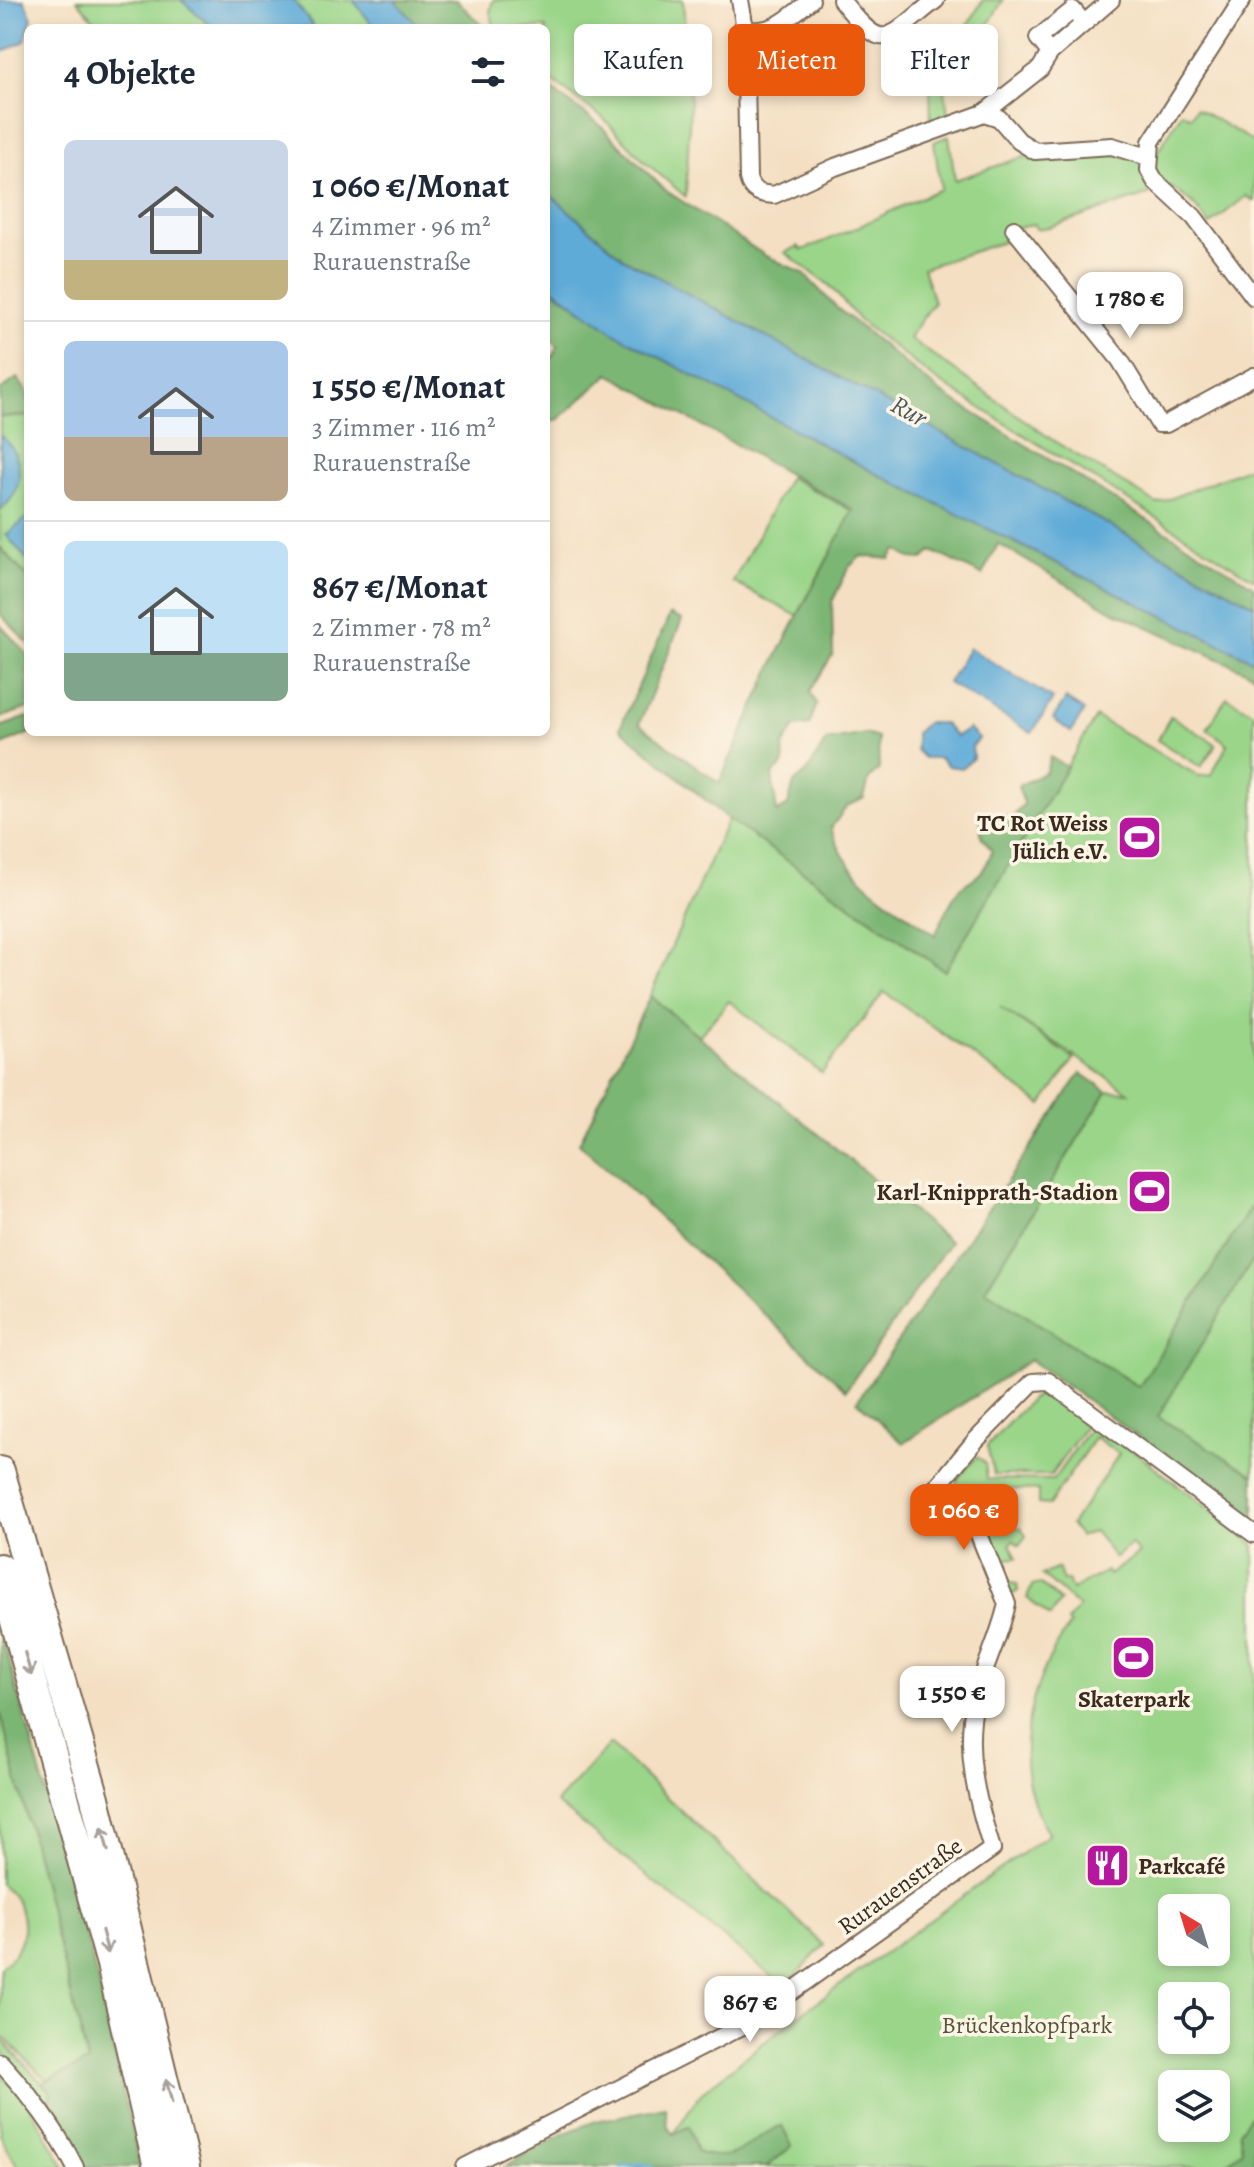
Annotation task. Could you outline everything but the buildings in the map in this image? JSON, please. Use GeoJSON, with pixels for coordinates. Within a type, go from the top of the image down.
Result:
{"type":"FeatureCollection","features":[{"type":"Feature","properties":{"kind":"highway"},"geometry":{"type":"LineString","coordinates":[[0,1471],[95,1798],[185,2167]]}},
{"type":"Feature","properties":{"kind":"highway"},"geometry":{"type":"LineString","coordinates":[[0,1568],[111,1964],[158,2167]]}},
{"type":"Feature","properties":{"kind":"street"},"geometry":{"type":"LineString","coordinates":[[740,0],[744,24]]}},
{"type":"Feature","properties":{"kind":"street"},"geometry":{"type":"LineString","coordinates":[[780,24],[811,0]]}},
{"type":"Feature","properties":{"kind":"street"},"geometry":{"type":"LineString","coordinates":[[841,0],[867,32],[876,37],[887,37],[936,0]]}},
{"type":"Feature","properties":{"kind":"street"},"geometry":{"type":"LineString","coordinates":[[746,96],[748,178],[754,190],[774,195],[835,167],[984,113],[1040,69],[1050,53],[1081,30],[1083,22],[1111,0]]}},
{"type":"Feature","properties":{"kind":"street"},"geometry":{"type":"LineString","coordinates":[[1242,0],[1151,142],[1148,157],[1149,170],[1155,181],[1194,217],[1254,297]]}},
{"type":"Feature","properties":{"kind":"street"},"geometry":{"type":"LineString","coordinates":[[984,113],[999,118],[1019,141],[1035,151],[1112,146],[1148,157]]}},
{"type":"Feature","properties":{"kind":"street"},"geometry":{"type":"LineString","coordinates":[[1014,229],[1120,360],[1159,424],[1181,417],[1254,376]]}},
{"type":"Feature","properties":{"kind":"street","name":"Rurauenstraße"},"geometry":{"type":"LineString","coordinates":[[465,2167],[746,2024],[992,1849],[975,1794],[972,1746],[975,1701],[1007,1604],[974,1522],[936,1488],[975,1441],[1033,1382],[1048,1381],[1254,1534]]}},
{"type":"Feature","properties":{"kind":"street"},"geometry":{"type":"LineString","coordinates":[[0,2062],[31,2096],[59,2135],[75,2167]]}},
{"type":"Feature","properties":{"kind":"green space"},"geometry":{"type":"Polygon","coordinates":[[[77,0],[181,0],[208,24],[98,24],[77,0]]]}},
{"type":"Feature","properties":{"kind":"green space"},"geometry":{"type":"Polygon","coordinates":[[[293,0],[353,0],[372,24],[312,24],[293,0]]]}},
{"type":"Feature","properties":{"kind":"green space"},"geometry":{"type":"Polygon","coordinates":[[[395,0],[456,0],[481,24],[416,24],[395,0]]]}},
{"type":"Feature","properties":{"kind":"green space"},"geometry":{"type":"Polygon","coordinates":[[[493,0],[683,0],[685,24],[574,24],[574,96],[690,96],[686,197],[645,162],[603,118],[550,79],[550,24],[494,24],[490,12],[493,0]]]}},
{"type":"Feature","properties":{"kind":"green space"},"geometry":{"type":"Polygon","coordinates":[[[983,0],[1003,0],[989,24],[969,24],[983,0]]]}},
{"type":"Feature","properties":{"kind":"green space"},"geometry":{"type":"Polygon","coordinates":[[[550,89],[599,124],[665,190],[766,256],[803,273],[837,308],[940,392],[1254,586],[1254,605],[623,258],[550,194],[550,89]]]}},
{"type":"Feature","properties":{"kind":"green space"},"geometry":{"type":"Polygon","coordinates":[[[930,96],[946,96],[948,114],[931,120],[930,96]]]}},
{"type":"Feature","properties":{"kind":"green space"},"geometry":{"type":"Polygon","coordinates":[[[1196,108],[1254,142],[1254,201],[1246,196],[1210,225],[1192,203],[1171,187],[1050,227],[1036,229],[1034,224],[1010,230],[1003,242],[923,268],[934,302],[909,338],[1054,441],[1157,504],[1254,465],[1254,579],[936,380],[859,320],[829,285],[785,253],[798,246],[802,250],[819,244],[941,189],[934,142],[949,136],[955,180],[1023,157],[1042,160],[1100,153],[1132,158],[1156,155],[1182,112],[1191,117],[1196,108]]]}},
{"type":"Feature","properties":{"kind":"green space"},"geometry":{"type":"Polygon","coordinates":[[[550,287],[614,333],[875,473],[1254,661],[1254,675],[1111,610],[998,544],[982,575],[932,551],[923,559],[910,558],[896,550],[890,559],[861,556],[849,567],[832,602],[833,654],[810,692],[817,704],[809,725],[795,727],[783,746],[784,764],[772,775],[777,813],[788,805],[794,783],[807,772],[826,741],[865,734],[878,738],[879,769],[869,779],[864,798],[847,806],[831,828],[839,848],[860,878],[935,935],[960,888],[978,875],[988,862],[992,851],[981,836],[981,821],[1014,816],[1024,804],[1018,786],[1046,772],[1050,757],[1067,767],[945,971],[728,819],[620,728],[670,614],[682,620],[639,724],[719,783],[778,654],[853,510],[609,374],[559,419],[550,421],[550,362],[558,345],[550,340],[550,287]]]}},
{"type":"Feature","properties":{"kind":"green space"},"geometry":{"type":"Polygon","coordinates":[[[17,378],[24,388],[24,416],[0,417],[0,391],[17,378]]]}},
{"type":"Feature","properties":{"kind":"green space"},"geometry":{"type":"Polygon","coordinates":[[[24,416],[24,574],[0,547],[0,417],[24,416]]]}},
{"type":"Feature","properties":{"kind":"green space"},"geometry":{"type":"Polygon","coordinates":[[[789,477],[853,511],[797,616],[733,582],[789,477]]]}},
{"type":"Feature","properties":{"kind":"green space"},"geometry":{"type":"Polygon","coordinates":[[[0,547],[24,574],[24,639],[0,614],[0,547]]]}},
{"type":"Feature","properties":{"kind":"green space"},"geometry":{"type":"Polygon","coordinates":[[[0,625],[24,651],[24,709],[0,718],[0,625]]]}},
{"type":"Feature","properties":{"kind":"green space"},"geometry":{"type":"Polygon","coordinates":[[[1227,697],[1254,713],[1254,1475],[1158,1417],[1139,1387],[985,1290],[1107,1091],[1129,1092],[1000,1007],[1074,1059],[1042,1105],[884,992],[822,1073],[729,1001],[699,1036],[650,996],[728,819],[945,971],[1096,717],[1199,776],[1211,775],[1228,744],[1207,729],[1227,697]]]}},
{"type":"Feature","properties":{"kind":"green space"},"geometry":{"type":"Polygon","coordinates":[[[1171,716],[1216,744],[1201,767],[1157,740],[1171,716]]]}},
{"type":"Feature","properties":{"kind":"green space"},"geometry":{"type":"Polygon","coordinates":[[[24,718],[24,736],[0,746],[0,727],[24,718]]]}},
{"type":"Feature","properties":{"kind":"green space"},"geometry":{"type":"Polygon","coordinates":[[[650,996],[950,1242],[846,1390],[579,1143],[650,996]]]}},
{"type":"Feature","properties":{"kind":"green space"},"geometry":{"type":"Polygon","coordinates":[[[1081,1073],[1107,1091],[985,1290],[1139,1387],[1250,1208],[1254,1211],[1254,1258],[1158,1417],[1254,1475],[1254,1519],[1030,1360],[903,1443],[857,1401],[1081,1073]]]}},
{"type":"Feature","properties":{"kind":"green space"},"geometry":{"type":"Polygon","coordinates":[[[1042,1393],[1068,1401],[1091,1418],[1051,1475],[994,1475],[987,1446],[1032,1398],[1042,1393]]]}},
{"type":"Feature","properties":{"kind":"green space","name":"Brückenkopfpark"},"geometry":{"type":"Polygon","coordinates":[[[1095,1421],[1254,1544],[1254,2167],[685,2167],[674,2134],[697,2098],[709,2086],[795,2018],[1049,1834],[1036,1808],[1029,1782],[1026,1754],[1028,1727],[1033,1700],[1043,1674],[1070,1625],[1067,1622],[1079,1607],[1042,1575],[1058,1568],[1063,1581],[1068,1580],[1072,1590],[1106,1571],[1109,1575],[1139,1553],[1131,1544],[1115,1558],[1094,1531],[1080,1537],[1071,1525],[1119,1454],[1095,1437],[1049,1505],[1038,1504],[1038,1490],[998,1489],[997,1527],[1021,1528],[1026,1536],[1019,1545],[1013,1540],[1010,1544],[1017,1558],[1005,1559],[1005,1583],[1017,1584],[1018,1591],[1011,1595],[953,1494],[958,1478],[977,1457],[985,1463],[987,1479],[1053,1480],[1095,1421]]]}},
{"type":"Feature","properties":{"kind":"green space"},"geometry":{"type":"Polygon","coordinates":[[[1041,1584],[1060,1601],[1050,1617],[1027,1598],[1032,1586],[1041,1584]]]}},
{"type":"Feature","properties":{"kind":"green space"},"geometry":{"type":"Polygon","coordinates":[[[0,1628],[96,1973],[140,2167],[84,2167],[49,2104],[51,2092],[42,2083],[88,2062],[0,1711],[0,1628]]]}},
{"type":"Feature","properties":{"kind":"green space"},"geometry":{"type":"Polygon","coordinates":[[[0,1711],[88,2062],[47,2080],[0,2034],[0,1967],[18,1948],[23,1925],[17,1903],[0,1884],[0,1711]]]}},
{"type":"Feature","properties":{"kind":"green space"},"geometry":{"type":"Polygon","coordinates":[[[610,1744],[824,1945],[785,1987],[556,1803],[610,1744]]]}},
{"type":"Feature","properties":{"kind":"green space"},"geometry":{"type":"Polygon","coordinates":[[[0,2038],[51,2092],[49,2104],[0,2049],[0,2038]]]}},
{"type":"Feature","properties":{"kind":"green space"},"geometry":{"type":"Polygon","coordinates":[[[0,2073],[26,2100],[65,2167],[18,2167],[0,2135],[0,2073]]]}},
{"type":"Feature","properties":{"kind":"green space"},"geometry":{"type":"Polygon","coordinates":[[[665,2107],[668,2126],[674,2134],[689,2126],[697,2152],[712,2156],[734,2153],[782,2126],[792,2146],[767,2167],[505,2167],[565,2133],[596,2121],[665,2107]]]}},
{"type":"Feature","properties":{"kind":"green space"},"geometry":{"type":"Polygon","coordinates":[[[1254,2112],[1254,2167],[1222,2167],[1242,2150],[1239,2131],[1254,2112]]]}},
{"type":"Feature","properties":{"kind":"water"},"geometry":{"type":"Polygon","coordinates":[[[0,0],[24,0],[32,17],[30,24],[24,24],[24,42],[0,52],[0,0]]]}},
{"type":"Feature","properties":{"kind":"water"},"geometry":{"type":"Polygon","coordinates":[[[181,0],[293,0],[312,24],[208,24],[181,0]]]}},
{"type":"Feature","properties":{"kind":"water"},"geometry":{"type":"Polygon","coordinates":[[[353,0],[395,0],[416,24],[372,24],[353,0]]]}},
{"type":"Feature","properties":{"kind":"water"},"geometry":{"type":"Polygon","coordinates":[[[550,194],[623,258],[1254,605],[1254,661],[875,473],[614,333],[550,286],[550,194]]]}},
{"type":"Feature","properties":{"kind":"water"},"geometry":{"type":"Polygon","coordinates":[[[0,435],[14,452],[19,472],[14,493],[0,510],[0,435]]]}},
{"type":"Feature","properties":{"kind":"water"},"geometry":{"type":"Polygon","coordinates":[[[24,520],[24,556],[6,535],[24,520]]]}},
{"type":"Feature","properties":{"kind":"water"},"geometry":{"type":"Polygon","coordinates":[[[969,648],[1053,699],[1032,733],[948,683],[969,648]]]}},
{"type":"Feature","properties":{"kind":"water"},"geometry":{"type":"Polygon","coordinates":[[[1066,699],[1084,711],[1071,732],[1053,719],[1066,699]]]}},
{"type":"Feature","properties":{"kind":"water"},"geometry":{"type":"Polygon","coordinates":[[[926,723],[943,723],[956,736],[969,729],[979,739],[972,746],[973,758],[962,768],[948,766],[940,758],[924,758],[916,750],[916,733],[926,723]]]}},
{"type":"Feature","properties":{"kind":"waterway"},"geometry":{"type":"LineString","coordinates":[[1249,2167],[1254,2163]]}},
{"type":"Feature","properties":{"kind":"waterway"},"geometry":{"type":"LineString","coordinates":[[622,2167],[640,2164],[653,2167]]}},
{"type":"Feature","properties":{"kind":"place","name":"TC Rot Weiss Jülich e.V."},"geometry":{"type":"Point","coordinates":[1139,837]}},
{"type":"Feature","properties":{"kind":"place","name":"Karl-Knipprath-Stadion"},"geometry":{"type":"Point","coordinates":[1149,1192]}},
{"type":"Feature","properties":{"kind":"place","name":"Skaterpark"},"geometry":{"type":"Point","coordinates":[1134,1657]}},
{"type":"Feature","properties":{"kind":"place","name":"Parkcafé"},"geometry":{"type":"Point","coordinates":[1107,1866]}},
{"type":"Feature","properties":{"kind":"water label","name":"Rur"},"geometry":{"type":"Point","coordinates":[909,411]}}]}
